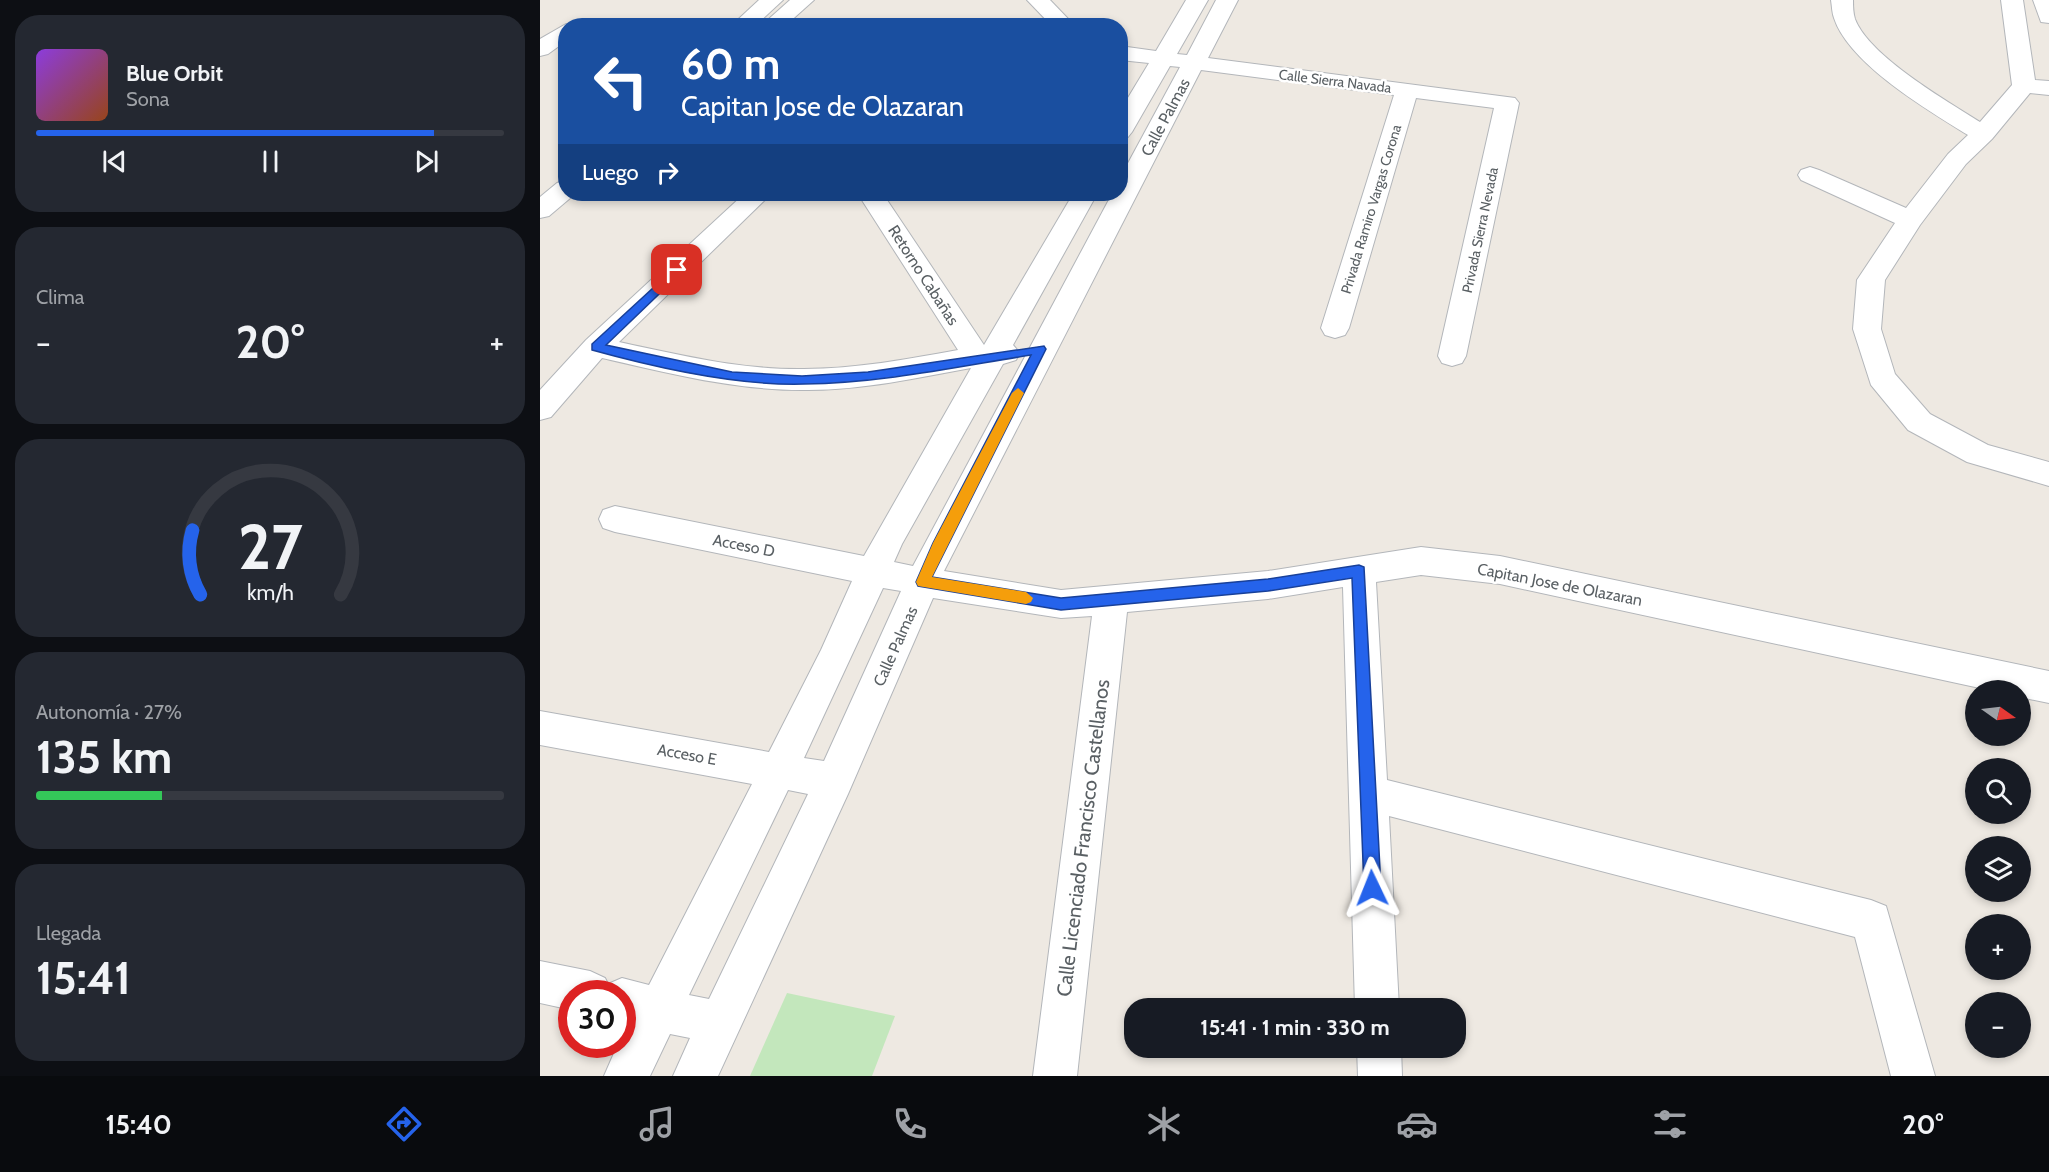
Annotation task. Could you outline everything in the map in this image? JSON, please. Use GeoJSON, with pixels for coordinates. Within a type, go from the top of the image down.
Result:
{"type":"FeatureCollection","features":[{"type":"Feature","properties":{"kind":"street"},"geometry":{"type":"LineString","coordinates":[[751,18],[772,0]]}},
{"type":"Feature","properties":{"kind":"street"},"geometry":{"type":"LineString","coordinates":[[781,18],[803,0]]}},
{"type":"Feature","properties":{"kind":"street"},"geometry":{"type":"LineString","coordinates":[[1038,0],[1057,18]]}},
{"type":"Feature","properties":{"kind":"street","name":"Calle Palmas"},"geometry":{"type":"LineString","coordinates":[[1128,166],[1179,60],[1197,0]]}},
{"type":"Feature","properties":{"kind":"street","name":"Calle Palmas"},"geometry":{"type":"LineString","coordinates":[[1128,122],[1227,0]]}},
{"type":"Feature","properties":{"kind":"street"},"geometry":{"type":"LineString","coordinates":[[1842,0],[1841,9],[1852,30],[1877,60],[1898,80],[1983,134]]}},
{"type":"Feature","properties":{"kind":"street"},"geometry":{"type":"LineString","coordinates":[[2012,0],[2024,86],[1983,134],[1957,159],[1910,220],[1871,280],[1867,329],[1881,378],[1919,422],[1978,454],[2049,474]]}},
{"type":"Feature","properties":{"kind":"street"},"geometry":{"type":"LineString","coordinates":[[2044,0],[2049,17]]}},
{"type":"Feature","properties":{"kind":"street"},"geometry":{"type":"LineString","coordinates":[[540,20],[558,24]]}},
{"type":"Feature","properties":{"kind":"street"},"geometry":{"type":"LineString","coordinates":[[540,49],[558,37]]}},
{"type":"Feature","properties":{"kind":"street","name":"Calle Sierra Navada"},"geometry":{"type":"LineString","coordinates":[[1128,54],[1507,103]]}},
{"type":"Feature","properties":{"kind":"street"},"geometry":{"type":"LineString","coordinates":[[2024,86],[2049,88]]}},
{"type":"Feature","properties":{"kind":"street","name":"Privada Ramiro Vargas Corona"},"geometry":{"type":"LineString","coordinates":[[1335,328],[1407,90]]}},
{"type":"Feature","properties":{"kind":"street","name":"Privada Sierra Nevada"},"geometry":{"type":"LineString","coordinates":[[1452,356],[1507,103]]}},
{"type":"Feature","properties":{"kind":"street"},"geometry":{"type":"LineString","coordinates":[[1810,175],[1910,220]]}},
{"type":"Feature","properties":{"kind":"street"},"geometry":{"type":"LineString","coordinates":[[540,210],[558,195]]}},
{"type":"Feature","properties":{"kind":"street"},"geometry":{"type":"LineString","coordinates":[[540,408],[596,347],[751,201]]}},
{"type":"Feature","properties":{"kind":"street","name":"Retorno Cabañas"},"geometry":{"type":"LineString","coordinates":[[877,201],[984,356]]}},
{"type":"Feature","properties":{"kind":"street"},"geometry":{"type":"LineString","coordinates":[[626,1076],[641,1004],[779,771],[837,656],[886,541],[984,356],[1081,201]]}},
{"type":"Feature","properties":{"kind":"street","name":"Calle Palmas"},"geometry":{"type":"LineString","coordinates":[[695,1076],[834,781],[940,543],[1040,349],[1111,201]]}},
{"type":"Feature","properties":{"kind":"street"},"geometry":{"type":"LineString","coordinates":[[596,347],[732,376],[802,380],[868,376],[1040,349]]}},
{"type":"Feature","properties":{"kind":"street","name":"Acceso D"},"geometry":{"type":"LineString","coordinates":[[615,519],[923,582]]}},
{"type":"Feature","properties":{"kind":"street","name":"Capitan Jose de Olazaran"},"geometry":{"type":"LineString","coordinates":[[923,582],[1061,604],[1268,585],[1421,561],[1500,570],[2049,687]]}},
{"type":"Feature","properties":{"kind":"street"},"geometry":{"type":"LineString","coordinates":[[1359,571],[1377,998]]}},
{"type":"Feature","properties":{"kind":"street","name":"Calle Licenciado Francisco Castellanos"},"geometry":{"type":"LineString","coordinates":[[1055,1076],[1111,599]]}},
{"type":"Feature","properties":{"kind":"street","name":"Acceso E"},"geometry":{"type":"LineString","coordinates":[[540,728],[834,781]]}},
{"type":"Feature","properties":{"kind":"street"},"geometry":{"type":"LineString","coordinates":[[1368,793],[1871,921],[1913,1076]]}},
{"type":"Feature","properties":{"kind":"street"},"geometry":{"type":"LineString","coordinates":[[540,982],[558,986]]}},
{"type":"Feature","properties":{"kind":"street"},"geometry":{"type":"LineString","coordinates":[[641,1004],[720,1023]]}},
{"type":"Feature","properties":{"kind":"street"},"geometry":{"type":"LineString","coordinates":[[1379,1058],[1380,1076]]}},
{"type":"Feature","properties":{"kind":"green space"},"geometry":{"type":"Polygon","coordinates":[[[787,993],[895,1016],[872,1076],[750,1076],[787,993]]]}},
{"type":"Feature","properties":{"kind":"slow traffic"},"geometry":{"type":"LineString","coordinates":[[1018,393],[940,543],[923,582],[1026,598]]}},
{"type":"Feature","properties":{"kind":"route"},"geometry":{"type":"LineString","coordinates":[[677,270],[596,347],[732,376],[802,380],[868,376],[1040,349],[940,543],[923,582],[1061,604],[1268,585],[1359,571],[1372,888]]}}]}
